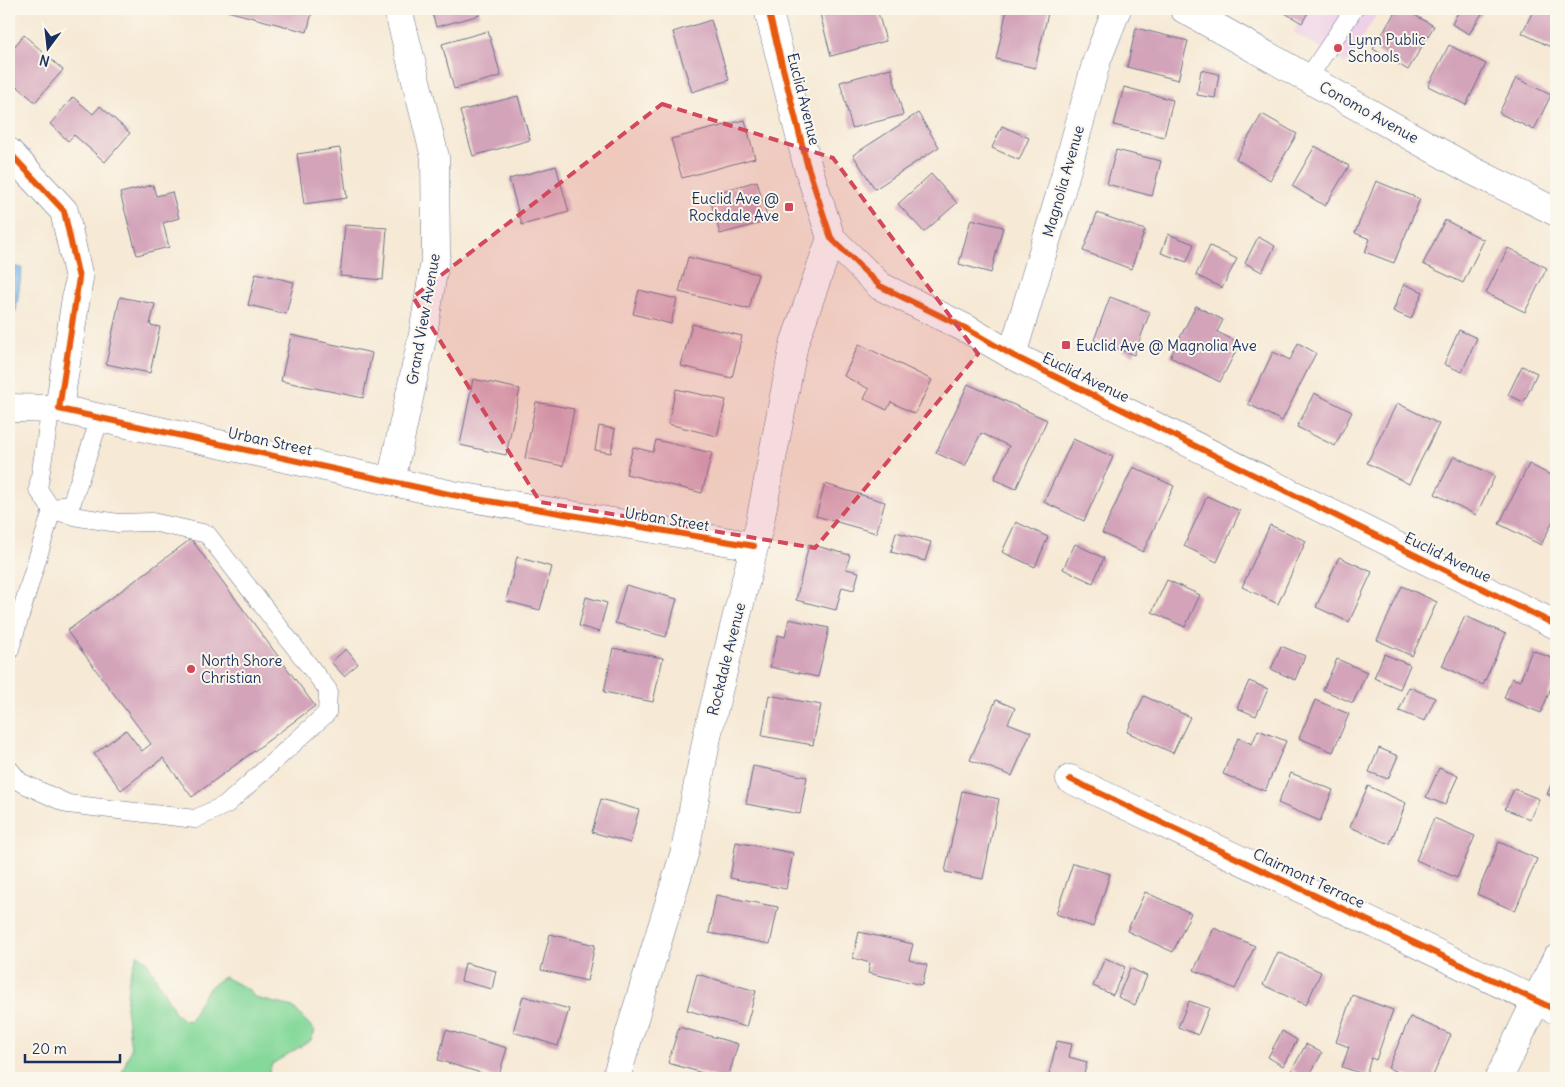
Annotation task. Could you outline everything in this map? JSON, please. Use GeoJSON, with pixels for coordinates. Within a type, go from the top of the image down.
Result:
{"type":"FeatureCollection","features":[{"type":"Feature","properties":{"kind":"street","name":"Grand View Avenue"},"geometry":{"type":"LineString","coordinates":[[391,481],[423,334],[436,254],[435,157],[398,9]]}},
{"type":"Feature","properties":{"kind":"street","name":"Euclid Avenue"},"geometry":{"type":"LineString","coordinates":[[768,9],[807,164],[830,238],[880,286],[967,329],[1012,355],[1556,624]]}},
{"type":"Feature","properties":{"kind":"street","name":"Magnolia Avenue"},"geometry":{"type":"LineString","coordinates":[[1012,355],[1059,198],[1097,60],[1117,9]]}},
{"type":"Feature","properties":{"kind":"street","name":"Conomo Avenue"},"geometry":{"type":"LineString","coordinates":[[1184,9],[1474,171],[1556,212]]}},
{"type":"Feature","properties":{"kind":"street"},"geometry":{"type":"LineString","coordinates":[[9,152],[64,211],[78,278],[55,409]]}},
{"type":"Feature","properties":{"kind":"street","name":"Rockdale Avenue"},"geometry":{"type":"LineString","coordinates":[[616,1078],[685,851],[708,732],[754,546],[794,344],[830,238]]}},
{"type":"Feature","properties":{"kind":"street","name":"Urban Street"},"geometry":{"type":"LineString","coordinates":[[9,408],[55,409],[482,500],[754,546]]}},
{"type":"Feature","properties":{"kind":"street","name":"Clairmont Terrace"},"geometry":{"type":"LineString","coordinates":[[1070,779],[1546,1005]]}},
{"type":"Feature","properties":{"kind":"street"},"geometry":{"type":"LineString","coordinates":[[1499,1078],[1546,1005],[1556,959]]}},
{"type":"Feature","properties":{"kind":"lane"},"geometry":{"type":"LineString","coordinates":[[1308,78],[1354,9]]}},
{"type":"Feature","properties":{"kind":"lane"},"geometry":{"type":"LineString","coordinates":[[9,769],[20,782],[68,804],[195,819],[227,804],[327,712],[328,690],[207,534],[152,522],[118,523],[79,517],[52,510],[38,489],[55,409]]}},
{"type":"Feature","properties":{"kind":"lane"},"geometry":{"type":"LineString","coordinates":[[52,510],[72,502],[100,418]]}},
{"type":"Feature","properties":{"kind":"lane"},"geometry":{"type":"LineString","coordinates":[[9,652],[52,510]]}},
{"type":"Feature","properties":{"kind":"highlighted area"},"geometry":{"type":"Polygon","coordinates":[[[662,104],[833,158],[978,354],[815,548],[540,502],[413,297],[662,104]]]}},
{"type":"Feature","properties":{"kind":"shaded area","name":"Lynn Public Schools"},"geometry":{"type":"Polygon","coordinates":[[[1308,9],[1380,9],[1346,64],[1293,32],[1308,9]]]}},
{"type":"Feature","properties":{"kind":"green space"},"geometry":{"type":"Polygon","coordinates":[[[138,954],[146,960],[176,1014],[182,1019],[190,1021],[207,991],[224,977],[249,990],[255,998],[293,1007],[315,1031],[311,1040],[272,1064],[269,1070],[270,1078],[120,1078],[131,1049],[126,1007],[129,977],[138,954]]]}},
{"type":"Feature","properties":{"kind":"water"},"geometry":{"type":"Polygon","coordinates":[[[9,266],[22,268],[16,311],[9,310],[9,266]]]}},
{"type":"Feature","properties":{"kind":"building"},"geometry":{"type":"Polygon","coordinates":[[[227,9],[313,9],[307,32],[227,11],[227,9]]]}},
{"type":"Feature","properties":{"kind":"building"},"geometry":{"type":"Polygon","coordinates":[[[431,9],[478,9],[480,15],[436,27],[431,9]]]}},
{"type":"Feature","properties":{"kind":"building"},"geometry":{"type":"Polygon","coordinates":[[[840,9],[877,9],[886,41],[831,56],[820,14],[840,9]]]}},
{"type":"Feature","properties":{"kind":"building"},"geometry":{"type":"Polygon","coordinates":[[[1007,9],[1049,9],[1035,68],[996,59],[1007,9]]]}},
{"type":"Feature","properties":{"kind":"building"},"geometry":{"type":"Polygon","coordinates":[[[1278,9],[1310,9],[1302,23],[1278,9]]]}},
{"type":"Feature","properties":{"kind":"building"},"geometry":{"type":"Polygon","coordinates":[[[1397,9],[1404,9],[1434,26],[1408,70],[1373,49],[1397,9]]]}},
{"type":"Feature","properties":{"kind":"building"},"geometry":{"type":"Polygon","coordinates":[[[1460,9],[1485,9],[1469,34],[1452,24],[1460,9]]]}},
{"type":"Feature","properties":{"kind":"building"},"geometry":{"type":"Polygon","coordinates":[[[1534,9],[1544,9],[1556,15],[1556,36],[1551,47],[1522,33],[1534,9]]]}},
{"type":"Feature","properties":{"kind":"building"},"geometry":{"type":"Polygon","coordinates":[[[711,20],[729,80],[692,92],[673,32],[711,20]]]}},
{"type":"Feature","properties":{"kind":"building"},"geometry":{"type":"Polygon","coordinates":[[[1136,28],[1188,41],[1178,80],[1127,67],[1136,28]]]}},
{"type":"Feature","properties":{"kind":"building"},"geometry":{"type":"Polygon","coordinates":[[[488,31],[501,76],[454,89],[442,44],[488,31]]]}},
{"type":"Feature","properties":{"kind":"building"},"geometry":{"type":"Polygon","coordinates":[[[24,35],[63,70],[35,102],[9,79],[9,53],[24,35]]]}},
{"type":"Feature","properties":{"kind":"building"},"geometry":{"type":"Polygon","coordinates":[[[1449,45],[1486,64],[1466,105],[1428,86],[1449,45]]]}},
{"type":"Feature","properties":{"kind":"building"},"geometry":{"type":"Polygon","coordinates":[[[891,68],[903,115],[852,128],[840,82],[891,68]]]}},
{"type":"Feature","properties":{"kind":"building"},"geometry":{"type":"Polygon","coordinates":[[[1201,70],[1219,74],[1215,98],[1197,95],[1201,70]]]}},
{"type":"Feature","properties":{"kind":"building"},"geometry":{"type":"Polygon","coordinates":[[[1516,78],[1551,95],[1534,130],[1499,113],[1516,78]]]}},
{"type":"Feature","properties":{"kind":"building"},"geometry":{"type":"Polygon","coordinates":[[[1124,87],[1173,100],[1164,137],[1114,125],[1124,87]]]}},
{"type":"Feature","properties":{"kind":"building"},"geometry":{"type":"Polygon","coordinates":[[[518,96],[530,140],[473,156],[460,111],[518,96]]]}},
{"type":"Feature","properties":{"kind":"building"},"geometry":{"type":"Polygon","coordinates":[[[73,97],[93,114],[100,106],[130,133],[105,162],[74,135],[68,141],[50,124],[73,97]]]}},
{"type":"Feature","properties":{"kind":"building"},"geometry":{"type":"Polygon","coordinates":[[[918,113],[939,147],[875,189],[853,155],[918,113]]]}},
{"type":"Feature","properties":{"kind":"building"},"geometry":{"type":"Polygon","coordinates":[[[1262,114],[1297,134],[1270,180],[1236,159],[1262,114]]]}},
{"type":"Feature","properties":{"kind":"building"},"geometry":{"type":"Polygon","coordinates":[[[745,120],[755,158],[682,178],[671,139],[745,120]]]}},
{"type":"Feature","properties":{"kind":"building"},"geometry":{"type":"Polygon","coordinates":[[[1002,126],[1029,138],[1019,160],[992,148],[1002,126]]]}},
{"type":"Feature","properties":{"kind":"building"},"geometry":{"type":"Polygon","coordinates":[[[1315,146],[1349,166],[1325,206],[1292,186],[1315,146]]]}},
{"type":"Feature","properties":{"kind":"building"},"geometry":{"type":"Polygon","coordinates":[[[340,148],[347,198],[304,204],[297,154],[340,148]]]}},
{"type":"Feature","properties":{"kind":"building"},"geometry":{"type":"Polygon","coordinates":[[[1116,150],[1161,161],[1152,196],[1107,184],[1116,150]]]}},
{"type":"Feature","properties":{"kind":"building"},"geometry":{"type":"Polygon","coordinates":[[[556,166],[569,212],[522,225],[509,179],[556,166]]]}},
{"type":"Feature","properties":{"kind":"building"},"geometry":{"type":"Polygon","coordinates":[[[931,174],[957,203],[924,232],[898,204],[931,174]]]}},
{"type":"Feature","properties":{"kind":"building"},"geometry":{"type":"Polygon","coordinates":[[[757,181],[768,221],[720,234],[709,195],[757,181]]]}},
{"type":"Feature","properties":{"kind":"building"},"geometry":{"type":"Polygon","coordinates":[[[1376,181],[1420,199],[1394,263],[1365,252],[1370,239],[1355,233],[1376,181]]]}},
{"type":"Feature","properties":{"kind":"building"},"geometry":{"type":"Polygon","coordinates":[[[153,185],[156,196],[172,192],[179,218],[163,223],[169,247],[137,255],[120,193],[153,185]]]}},
{"type":"Feature","properties":{"kind":"building"},"geometry":{"type":"Polygon","coordinates":[[[1097,213],[1145,230],[1131,269],[1083,251],[1097,213]]]}},
{"type":"Feature","properties":{"kind":"building"},"geometry":{"type":"Polygon","coordinates":[[[971,219],[1003,227],[991,273],[959,264],[971,219]]]}},
{"type":"Feature","properties":{"kind":"building"},"geometry":{"type":"Polygon","coordinates":[[[1445,220],[1484,240],[1463,283],[1423,264],[1445,220]]]}},
{"type":"Feature","properties":{"kind":"building"},"geometry":{"type":"Polygon","coordinates":[[[345,225],[387,228],[383,280],[340,276],[345,225]]]}},
{"type":"Feature","properties":{"kind":"building"},"geometry":{"type":"Polygon","coordinates":[[[1168,234],[1194,244],[1187,262],[1161,253],[1168,234]]]}},
{"type":"Feature","properties":{"kind":"building"},"geometry":{"type":"Polygon","coordinates":[[[1258,237],[1275,246],[1262,272],[1245,263],[1258,237]]]}},
{"type":"Feature","properties":{"kind":"building"},"geometry":{"type":"Polygon","coordinates":[[[1210,246],[1237,259],[1222,288],[1196,275],[1210,246]]]}},
{"type":"Feature","properties":{"kind":"building"},"geometry":{"type":"Polygon","coordinates":[[[1508,248],[1547,268],[1525,312],[1486,293],[1508,248]]]}},
{"type":"Feature","properties":{"kind":"building"},"geometry":{"type":"Polygon","coordinates":[[[688,257],[758,274],[749,309],[679,292],[688,257]]]}},
{"type":"Feature","properties":{"kind":"building"},"geometry":{"type":"Polygon","coordinates":[[[256,273],[294,282],[286,314],[248,305],[256,273]]]}},
{"type":"Feature","properties":{"kind":"building"},"geometry":{"type":"Polygon","coordinates":[[[1404,284],[1423,292],[1411,319],[1393,311],[1404,284]]]}},
{"type":"Feature","properties":{"kind":"building"},"geometry":{"type":"Polygon","coordinates":[[[639,290],[677,299],[671,324],[633,314],[639,290]]]}},
{"type":"Feature","properties":{"kind":"building"},"geometry":{"type":"Polygon","coordinates":[[[120,297],[155,304],[150,325],[160,327],[150,373],[106,364],[120,297]]]}},
{"type":"Feature","properties":{"kind":"building"},"geometry":{"type":"Polygon","coordinates":[[[1110,297],[1150,312],[1134,355],[1094,340],[1110,297]]]}},
{"type":"Feature","properties":{"kind":"building"},"geometry":{"type":"Polygon","coordinates":[[[1196,306],[1223,320],[1217,332],[1240,343],[1220,382],[1170,357],[1196,306]]]}},
{"type":"Feature","properties":{"kind":"building"},"geometry":{"type":"Polygon","coordinates":[[[692,324],[742,336],[732,378],[681,366],[692,324]]]}},
{"type":"Feature","properties":{"kind":"building"},"geometry":{"type":"Polygon","coordinates":[[[1459,330],[1477,338],[1462,372],[1444,364],[1459,330]]]}},
{"type":"Feature","properties":{"kind":"building"},"geometry":{"type":"Polygon","coordinates":[[[291,335],[372,353],[363,398],[281,381],[291,335]]]}},
{"type":"Feature","properties":{"kind":"building"},"geometry":{"type":"Polygon","coordinates":[[[1298,343],[1316,353],[1282,421],[1248,404],[1273,352],[1290,360],[1298,343]]]}},
{"type":"Feature","properties":{"kind":"building"},"geometry":{"type":"Polygon","coordinates":[[[859,344],[932,380],[915,414],[891,402],[887,410],[864,399],[869,389],[844,376],[859,344]]]}},
{"type":"Feature","properties":{"kind":"building"},"geometry":{"type":"Polygon","coordinates":[[[1522,366],[1537,373],[1524,402],[1508,395],[1522,366]]]}},
{"type":"Feature","properties":{"kind":"building"},"geometry":{"type":"Polygon","coordinates":[[[473,379],[520,389],[506,455],[460,445],[473,379]]]}},
{"type":"Feature","properties":{"kind":"building"},"geometry":{"type":"Polygon","coordinates":[[[968,384],[1047,420],[1016,489],[994,479],[1009,446],[981,433],[965,466],[936,453],[968,384]]]}},
{"type":"Feature","properties":{"kind":"building"},"geometry":{"type":"Polygon","coordinates":[[[676,389],[726,400],[717,436],[668,424],[676,389]]]}},
{"type":"Feature","properties":{"kind":"building"},"geometry":{"type":"Polygon","coordinates":[[[1314,393],[1352,412],[1335,446],[1297,427],[1314,393]]]}},
{"type":"Feature","properties":{"kind":"building"},"geometry":{"type":"Polygon","coordinates":[[[536,402],[574,409],[563,466],[525,458],[536,402]]]}},
{"type":"Feature","properties":{"kind":"building"},"geometry":{"type":"Polygon","coordinates":[[[1397,403],[1439,424],[1409,484],[1367,463],[1397,403]]]}},
{"type":"Feature","properties":{"kind":"building"},"geometry":{"type":"Polygon","coordinates":[[[599,426],[615,429],[611,453],[595,450],[599,426]]]}},
{"type":"Feature","properties":{"kind":"building"},"geometry":{"type":"Polygon","coordinates":[[[1073,439],[1113,457],[1084,521],[1044,502],[1073,439]]]}},
{"type":"Feature","properties":{"kind":"building"},"geometry":{"type":"Polygon","coordinates":[[[656,440],[712,453],[702,493],[626,474],[633,447],[653,452],[656,440]]]}},
{"type":"Feature","properties":{"kind":"building"},"geometry":{"type":"Polygon","coordinates":[[[1454,456],[1495,476],[1476,515],[1435,494],[1454,456]]]}},
{"type":"Feature","properties":{"kind":"building"},"geometry":{"type":"Polygon","coordinates":[[[1529,464],[1556,478],[1556,515],[1541,545],[1499,524],[1529,464]]]}},
{"type":"Feature","properties":{"kind":"building"},"geometry":{"type":"Polygon","coordinates":[[[1133,467],[1174,486],[1143,552],[1102,533],[1133,467]]]}},
{"type":"Feature","properties":{"kind":"building"},"geometry":{"type":"Polygon","coordinates":[[[825,484],[885,502],[876,533],[816,516],[825,484]]]}},
{"type":"Feature","properties":{"kind":"building"},"geometry":{"type":"Polygon","coordinates":[[[1207,496],[1240,511],[1217,562],[1184,546],[1207,496]]]}},
{"type":"Feature","properties":{"kind":"building"},"geometry":{"type":"Polygon","coordinates":[[[1016,522],[1048,537],[1035,567],[1002,552],[1016,522]]]}},
{"type":"Feature","properties":{"kind":"building"},"geometry":{"type":"Polygon","coordinates":[[[1270,525],[1306,541],[1278,604],[1242,587],[1270,525]]]}},
{"type":"Feature","properties":{"kind":"building"},"geometry":{"type":"Polygon","coordinates":[[[896,532],[931,542],[925,561],[891,552],[896,532]]]}},
{"type":"Feature","properties":{"kind":"building","name":"North Shore Christian"},"geometry":{"type":"Polygon","coordinates":[[[191,539],[315,706],[192,797],[163,758],[121,790],[94,754],[126,730],[142,751],[151,744],[67,631],[191,539]]]}},
{"type":"Feature","properties":{"kind":"building"},"geometry":{"type":"Polygon","coordinates":[[[809,544],[850,555],[846,569],[859,572],[854,590],[842,587],[836,610],[796,600],[809,544]]]}},
{"type":"Feature","properties":{"kind":"building"},"geometry":{"type":"Polygon","coordinates":[[[1075,544],[1104,558],[1093,583],[1063,569],[1075,544]]]}},
{"type":"Feature","properties":{"kind":"building"},"geometry":{"type":"Polygon","coordinates":[[[517,557],[552,567],[540,610],[506,601],[517,557]]]}},
{"type":"Feature","properties":{"kind":"building"},"geometry":{"type":"Polygon","coordinates":[[[1339,557],[1372,572],[1349,622],[1316,607],[1339,557]]]}},
{"type":"Feature","properties":{"kind":"building"},"geometry":{"type":"Polygon","coordinates":[[[1167,580],[1200,595],[1185,627],[1152,612],[1167,580]]]}},
{"type":"Feature","properties":{"kind":"building"},"geometry":{"type":"Polygon","coordinates":[[[626,585],[677,599],[666,637],[615,623],[626,585]]]}},
{"type":"Feature","properties":{"kind":"building"},"geometry":{"type":"Polygon","coordinates":[[[1402,586],[1437,602],[1412,656],[1377,640],[1402,586]]]}},
{"type":"Feature","properties":{"kind":"building"},"geometry":{"type":"Polygon","coordinates":[[[586,597],[607,603],[599,632],[579,626],[586,597]]]}},
{"type":"Feature","properties":{"kind":"building"},"geometry":{"type":"Polygon","coordinates":[[[1465,616],[1506,634],[1483,685],[1442,666],[1465,616]]]}},
{"type":"Feature","properties":{"kind":"building"},"geometry":{"type":"Polygon","coordinates":[[[789,619],[829,628],[818,677],[770,667],[778,635],[785,637],[789,619]]]}},
{"type":"Feature","properties":{"kind":"building"},"geometry":{"type":"Polygon","coordinates":[[[1281,646],[1305,656],[1295,680],[1271,669],[1281,646]]]}},
{"type":"Feature","properties":{"kind":"building"},"geometry":{"type":"Polygon","coordinates":[[[613,648],[663,658],[653,702],[604,692],[613,648]]]}},
{"type":"Feature","properties":{"kind":"building"},"geometry":{"type":"Polygon","coordinates":[[[346,649],[358,664],[344,676],[331,662],[346,649]]]}},
{"type":"Feature","properties":{"kind":"building"},"geometry":{"type":"Polygon","coordinates":[[[1532,650],[1556,660],[1556,675],[1541,713],[1504,698],[1512,678],[1520,681],[1532,650]]]}},
{"type":"Feature","properties":{"kind":"building"},"geometry":{"type":"Polygon","coordinates":[[[1384,654],[1410,665],[1400,689],[1374,678],[1384,654]]]}},
{"type":"Feature","properties":{"kind":"building"},"geometry":{"type":"Polygon","coordinates":[[[1337,659],[1367,672],[1353,703],[1323,690],[1337,659]]]}},
{"type":"Feature","properties":{"kind":"building"},"geometry":{"type":"Polygon","coordinates":[[[1249,681],[1268,689],[1256,716],[1237,708],[1249,681]]]}},
{"type":"Feature","properties":{"kind":"building"},"geometry":{"type":"Polygon","coordinates":[[[1409,687],[1435,698],[1425,721],[1399,711],[1409,687]]]}},
{"type":"Feature","properties":{"kind":"building"},"geometry":{"type":"Polygon","coordinates":[[[769,695],[821,705],[813,745],[762,736],[769,695]]]}},
{"type":"Feature","properties":{"kind":"building"},"geometry":{"type":"Polygon","coordinates":[[[1144,696],[1190,717],[1173,753],[1127,732],[1144,696]]]}},
{"type":"Feature","properties":{"kind":"building"},"geometry":{"type":"Polygon","coordinates":[[[996,700],[1015,708],[1008,723],[1031,732],[1012,776],[970,760],[996,700]]]}},
{"type":"Feature","properties":{"kind":"building"},"geometry":{"type":"Polygon","coordinates":[[[1315,700],[1349,714],[1333,752],[1299,738],[1315,700]]]}},
{"type":"Feature","properties":{"kind":"building"},"geometry":{"type":"Polygon","coordinates":[[[1258,730],[1286,741],[1265,791],[1223,774],[1238,738],[1252,744],[1258,730]]]}},
{"type":"Feature","properties":{"kind":"building"},"geometry":{"type":"Polygon","coordinates":[[[1379,748],[1398,756],[1388,779],[1369,772],[1379,748]]]}},
{"type":"Feature","properties":{"kind":"building"},"geometry":{"type":"Polygon","coordinates":[[[753,766],[807,777],[800,814],[746,804],[753,766]]]}},
{"type":"Feature","properties":{"kind":"building"},"geometry":{"type":"Polygon","coordinates":[[[1439,768],[1458,776],[1445,805],[1426,797],[1439,768]]]}},
{"type":"Feature","properties":{"kind":"building"},"geometry":{"type":"Polygon","coordinates":[[[1291,773],[1333,790],[1320,821],[1278,803],[1291,773]]]}},
{"type":"Feature","properties":{"kind":"building"},"geometry":{"type":"Polygon","coordinates":[[[1556,773],[1556,798],[1547,794],[1556,773]]]}},
{"type":"Feature","properties":{"kind":"building"},"geometry":{"type":"Polygon","coordinates":[[[1368,786],[1406,803],[1390,844],[1350,827],[1368,786]]]}},
{"type":"Feature","properties":{"kind":"building"},"geometry":{"type":"Polygon","coordinates":[[[1514,789],[1539,799],[1530,819],[1505,809],[1514,789]]]}},
{"type":"Feature","properties":{"kind":"building"},"geometry":{"type":"Polygon","coordinates":[[[962,791],[999,799],[983,879],[945,872],[962,791]]]}},
{"type":"Feature","properties":{"kind":"building"},"geometry":{"type":"Polygon","coordinates":[[[601,799],[639,810],[630,843],[592,832],[601,799]]]}},
{"type":"Feature","properties":{"kind":"building"},"geometry":{"type":"Polygon","coordinates":[[[1434,818],[1475,836],[1457,878],[1416,860],[1434,818]]]}},
{"type":"Feature","properties":{"kind":"building"},"geometry":{"type":"Polygon","coordinates":[[[736,842],[793,853],[786,889],[730,878],[736,842]]]}},
{"type":"Feature","properties":{"kind":"building"},"geometry":{"type":"Polygon","coordinates":[[[1499,842],[1537,859],[1515,911],[1477,894],[1499,842]]]}},
{"type":"Feature","properties":{"kind":"building"},"geometry":{"type":"Polygon","coordinates":[[[1073,863],[1110,874],[1093,927],[1056,914],[1073,863]]]}},
{"type":"Feature","properties":{"kind":"building"},"geometry":{"type":"Polygon","coordinates":[[[1145,892],[1191,913],[1173,952],[1127,931],[1145,892]]]}},
{"type":"Feature","properties":{"kind":"building"},"geometry":{"type":"Polygon","coordinates":[[[716,895],[778,907],[770,944],[709,933],[716,895]]]}},
{"type":"Feature","properties":{"kind":"building"},"geometry":{"type":"Polygon","coordinates":[[[1214,928],[1255,946],[1235,989],[1194,970],[1214,928]]]}},
{"type":"Feature","properties":{"kind":"building"},"geometry":{"type":"Polygon","coordinates":[[[859,932],[913,944],[909,960],[927,965],[922,985],[868,973],[870,963],[853,958],[859,932]]]}},
{"type":"Feature","properties":{"kind":"building"},"geometry":{"type":"Polygon","coordinates":[[[550,934],[595,945],[587,981],[541,970],[550,934]]]}},
{"type":"Feature","properties":{"kind":"building"},"geometry":{"type":"Polygon","coordinates":[[[1278,952],[1321,972],[1306,1005],[1263,985],[1278,952]]]}},
{"type":"Feature","properties":{"kind":"building"},"geometry":{"type":"Polygon","coordinates":[[[1105,958],[1125,967],[1113,995],[1093,986],[1105,958]]]}},
{"type":"Feature","properties":{"kind":"building"},"geometry":{"type":"Polygon","coordinates":[[[465,963],[496,971],[492,989],[461,981],[465,963]]]}},
{"type":"Feature","properties":{"kind":"building"},"geometry":{"type":"Polygon","coordinates":[[[1130,968],[1147,976],[1135,1005],[1118,997],[1130,968]]]}},
{"type":"Feature","properties":{"kind":"building"},"geometry":{"type":"Polygon","coordinates":[[[697,974],[756,991],[746,1027],[687,1010],[697,974]]]}},
{"type":"Feature","properties":{"kind":"building"},"geometry":{"type":"Polygon","coordinates":[[[1352,995],[1393,1010],[1376,1060],[1371,1058],[1366,1075],[1342,1067],[1349,1047],[1336,1042],[1352,995]]]}},
{"type":"Feature","properties":{"kind":"building"},"geometry":{"type":"Polygon","coordinates":[[[523,996],[569,1009],[558,1046],[513,1032],[523,996]]]}},
{"type":"Feature","properties":{"kind":"building"},"geometry":{"type":"Polygon","coordinates":[[[1189,1001],[1209,1008],[1198,1035],[1178,1027],[1189,1001]]]}},
{"type":"Feature","properties":{"kind":"building"},"geometry":{"type":"Polygon","coordinates":[[[1410,1017],[1451,1034],[1432,1078],[1412,1078],[1388,1068],[1410,1017]]]}},
{"type":"Feature","properties":{"kind":"building"},"geometry":{"type":"Polygon","coordinates":[[[679,1027],[738,1044],[728,1078],[720,1078],[668,1063],[679,1027]]]}},
{"type":"Feature","properties":{"kind":"building"},"geometry":{"type":"Polygon","coordinates":[[[446,1030],[507,1048],[498,1078],[438,1060],[446,1030]]]}},
{"type":"Feature","properties":{"kind":"building"},"geometry":{"type":"Polygon","coordinates":[[[1282,1031],[1297,1040],[1283,1066],[1268,1057],[1282,1031]]]}},
{"type":"Feature","properties":{"kind":"building"},"geometry":{"type":"Polygon","coordinates":[[[1057,1041],[1072,1044],[1069,1057],[1087,1062],[1083,1078],[1048,1078],[1057,1041]]]}},
{"type":"Feature","properties":{"kind":"building"},"geometry":{"type":"Polygon","coordinates":[[[1306,1044],[1322,1053],[1308,1078],[1292,1070],[1306,1044]]]}},
{"type":"Feature","properties":{"kind":"cycle path"},"geometry":{"type":"LineString","coordinates":[[768,9],[807,164],[831,238],[880,286],[967,329],[1012,355],[1556,625]]}},
{"type":"Feature","properties":{"kind":"cycle path"},"geometry":{"type":"LineString","coordinates":[[9,152],[64,211],[79,278],[59,409],[453,495],[754,546]]}},
{"type":"Feature","properties":{"kind":"cycle path"},"geometry":{"type":"LineString","coordinates":[[1070,779],[1556,1010]]}},
{"type":"Feature","properties":{"kind":"place","name":"Lynn Public Schools"},"geometry":{"type":"Point","coordinates":[1338,48]}},
{"type":"Feature","properties":{"kind":"place","name":"Euclid Ave @ Rockdale Ave"},"geometry":{"type":"Point","coordinates":[789,207]}},
{"type":"Feature","properties":{"kind":"place","name":"Euclid Ave @ Magnolia Ave"},"geometry":{"type":"Point","coordinates":[1066,345]}},
{"type":"Feature","properties":{"kind":"place","name":"North Shore Christian"},"geometry":{"type":"Point","coordinates":[191,669]}}]}
